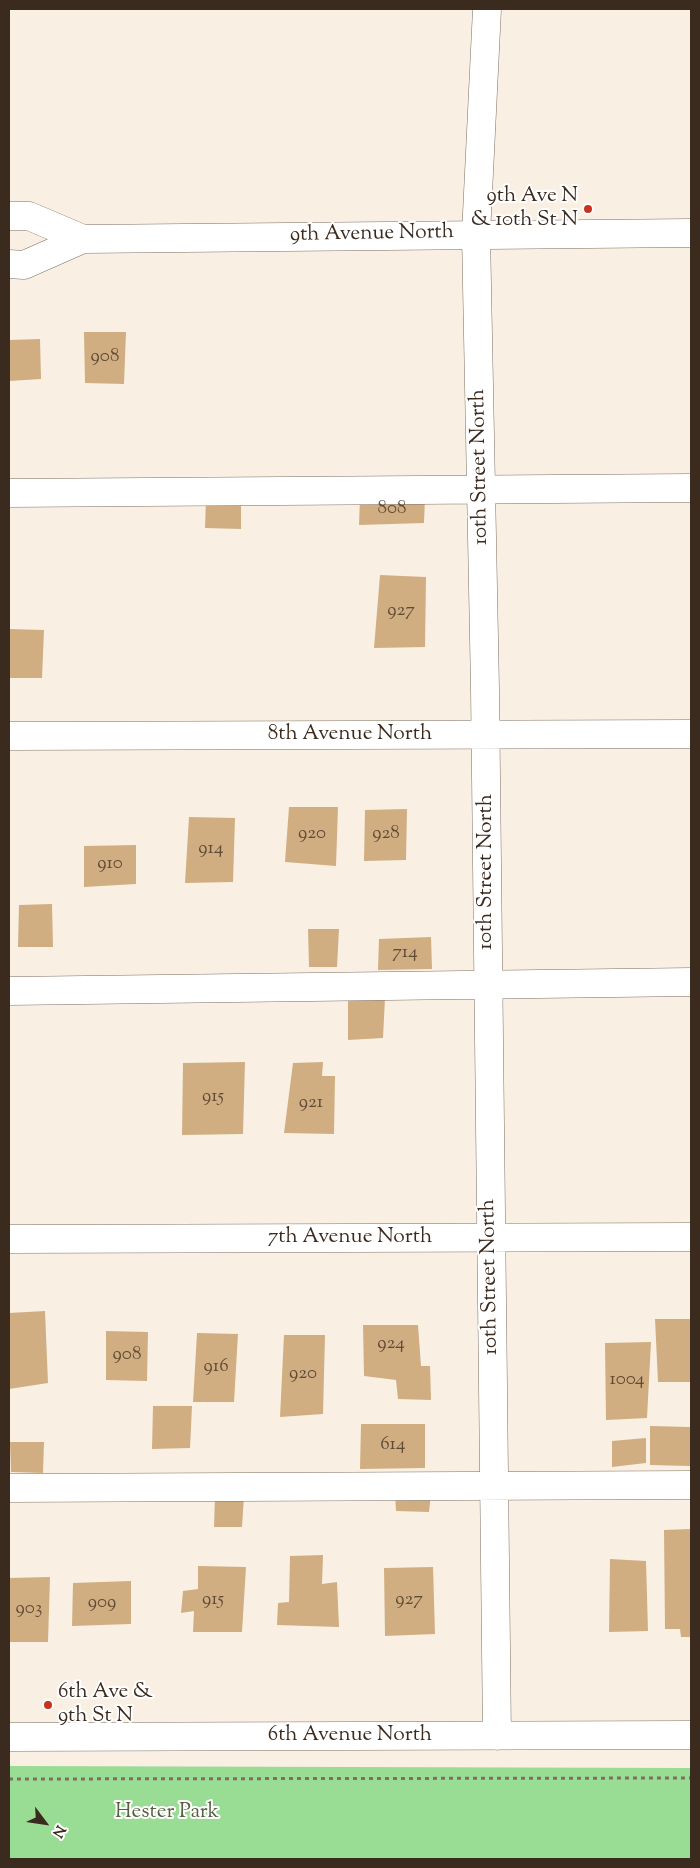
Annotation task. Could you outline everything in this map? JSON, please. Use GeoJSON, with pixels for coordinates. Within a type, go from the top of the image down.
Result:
{"type":"FeatureCollection","features":[{"type":"Feature","properties":{"kind":"street","name":"10th Street North"},"geometry":{"type":"LineString","coordinates":[[487,9],[476,234],[486,735],[490,1237],[497,1736]]}},
{"type":"Feature","properties":{"kind":"street","name":"9th Avenue North"},"geometry":{"type":"LineString","coordinates":[[9,216],[29,216],[83,239]]}},
{"type":"Feature","properties":{"kind":"street","name":"9th Avenue North"},"geometry":{"type":"LineString","coordinates":[[9,264],[24,265],[83,239],[691,233]]}},
{"type":"Feature","properties":{"kind":"street"},"geometry":{"type":"LineString","coordinates":[[9,493],[691,488]]}},
{"type":"Feature","properties":{"kind":"street","name":"8th Avenue North"},"geometry":{"type":"LineString","coordinates":[[9,736],[691,734]]}},
{"type":"Feature","properties":{"kind":"street"},"geometry":{"type":"LineString","coordinates":[[9,991],[488,983],[691,982]]}},
{"type":"Feature","properties":{"kind":"street","name":"7th Avenue North"},"geometry":{"type":"LineString","coordinates":[[9,1239],[691,1237]]}},
{"type":"Feature","properties":{"kind":"street"},"geometry":{"type":"LineString","coordinates":[[9,1488],[691,1485]]}},
{"type":"Feature","properties":{"kind":"street","name":"6th Avenue North"},"geometry":{"type":"LineString","coordinates":[[9,1737],[691,1735]]}},
{"type":"Feature","properties":{"kind":"path"},"geometry":{"type":"LineString","coordinates":[[9,1779],[691,1778]]}},
{"type":"Feature","properties":{"kind":"green space","name":"Hester Park"},"geometry":{"type":"Polygon","coordinates":[[[9,1766],[691,1768],[691,1859],[9,1859],[9,1766]]]}},
{"type":"Feature","properties":{"kind":"building"},"geometry":{"type":"Polygon","coordinates":[[[84,332],[126,332],[124,384],[85,383],[84,332]]]}},
{"type":"Feature","properties":{"kind":"building"},"geometry":{"type":"Polygon","coordinates":[[[40,339],[41,379],[9,381],[9,340],[40,339]]]}},
{"type":"Feature","properties":{"kind":"building"},"geometry":{"type":"Polygon","coordinates":[[[360,497],[425,497],[424,523],[359,525],[360,497]]]}},
{"type":"Feature","properties":{"kind":"building"},"geometry":{"type":"Polygon","coordinates":[[[241,498],[241,529],[205,528],[206,499],[241,498]]]}},
{"type":"Feature","properties":{"kind":"building"},"geometry":{"type":"Polygon","coordinates":[[[380,575],[426,577],[425,647],[374,648],[380,575]]]}},
{"type":"Feature","properties":{"kind":"building"},"geometry":{"type":"Polygon","coordinates":[[[9,629],[44,630],[42,678],[9,678],[9,629]]]}},
{"type":"Feature","properties":{"kind":"building"},"geometry":{"type":"Polygon","coordinates":[[[289,807],[338,807],[336,866],[285,862],[289,807]]]}},
{"type":"Feature","properties":{"kind":"building"},"geometry":{"type":"Polygon","coordinates":[[[407,809],[406,860],[364,861],[365,810],[407,809]]]}},
{"type":"Feature","properties":{"kind":"building"},"geometry":{"type":"Polygon","coordinates":[[[189,817],[235,818],[233,882],[185,883],[189,817]]]}},
{"type":"Feature","properties":{"kind":"building"},"geometry":{"type":"Polygon","coordinates":[[[136,845],[136,884],[84,887],[84,846],[136,845]]]}},
{"type":"Feature","properties":{"kind":"building"},"geometry":{"type":"Polygon","coordinates":[[[52,904],[53,947],[18,947],[19,905],[52,904]]]}},
{"type":"Feature","properties":{"kind":"building"},"geometry":{"type":"Polygon","coordinates":[[[308,929],[339,929],[337,967],[309,967],[308,929]]]}},
{"type":"Feature","properties":{"kind":"building"},"geometry":{"type":"Polygon","coordinates":[[[431,937],[432,969],[378,970],[379,939],[431,937]]]}},
{"type":"Feature","properties":{"kind":"building"},"geometry":{"type":"Polygon","coordinates":[[[385,998],[383,1038],[348,1040],[348,999],[385,998]]]}},
{"type":"Feature","properties":{"kind":"building"},"geometry":{"type":"Polygon","coordinates":[[[245,1062],[243,1134],[182,1135],[183,1063],[245,1062]]]}},
{"type":"Feature","properties":{"kind":"building"},"geometry":{"type":"Polygon","coordinates":[[[323,1062],[322,1076],[335,1076],[334,1134],[284,1133],[293,1063],[323,1062]]]}},
{"type":"Feature","properties":{"kind":"building"},"geometry":{"type":"Polygon","coordinates":[[[45,1311],[48,1383],[9,1389],[9,1313],[45,1311]]]}},
{"type":"Feature","properties":{"kind":"building"},"geometry":{"type":"Polygon","coordinates":[[[655,1319],[691,1319],[690,1382],[658,1382],[655,1319]]]}},
{"type":"Feature","properties":{"kind":"building"},"geometry":{"type":"Polygon","coordinates":[[[363,1325],[418,1325],[421,1366],[430,1366],[431,1400],[398,1399],[396,1380],[364,1376],[363,1325]]]}},
{"type":"Feature","properties":{"kind":"building"},"geometry":{"type":"Polygon","coordinates":[[[106,1331],[148,1332],[147,1381],[106,1380],[106,1331]]]}},
{"type":"Feature","properties":{"kind":"building"},"geometry":{"type":"Polygon","coordinates":[[[197,1333],[238,1334],[234,1402],[193,1402],[197,1333]]]}},
{"type":"Feature","properties":{"kind":"building"},"geometry":{"type":"Polygon","coordinates":[[[284,1335],[325,1335],[323,1414],[280,1417],[284,1335]]]}},
{"type":"Feature","properties":{"kind":"building"},"geometry":{"type":"Polygon","coordinates":[[[651,1342],[647,1418],[606,1420],[605,1343],[651,1342]]]}},
{"type":"Feature","properties":{"kind":"building"},"geometry":{"type":"Polygon","coordinates":[[[153,1406],[192,1406],[190,1448],[152,1449],[153,1406]]]}},
{"type":"Feature","properties":{"kind":"building"},"geometry":{"type":"Polygon","coordinates":[[[361,1424],[425,1424],[425,1468],[360,1469],[361,1424]]]}},
{"type":"Feature","properties":{"kind":"building"},"geometry":{"type":"Polygon","coordinates":[[[650,1426],[690,1427],[690,1466],[650,1465],[650,1426]]]}},
{"type":"Feature","properties":{"kind":"building"},"geometry":{"type":"Polygon","coordinates":[[[646,1438],[646,1463],[612,1467],[612,1441],[646,1438]]]}},
{"type":"Feature","properties":{"kind":"building"},"geometry":{"type":"Polygon","coordinates":[[[10,1442],[44,1442],[43,1473],[11,1472],[10,1442]]]}},
{"type":"Feature","properties":{"kind":"building"},"geometry":{"type":"Polygon","coordinates":[[[395,1493],[431,1493],[429,1512],[396,1511],[395,1493]]]}},
{"type":"Feature","properties":{"kind":"building"},"geometry":{"type":"Polygon","coordinates":[[[244,1495],[242,1527],[214,1527],[215,1496],[244,1495]]]}},
{"type":"Feature","properties":{"kind":"building"},"geometry":{"type":"Polygon","coordinates":[[[691,1529],[691,1637],[681,1637],[680,1629],[665,1629],[664,1530],[691,1529]]]}},
{"type":"Feature","properties":{"kind":"building"},"geometry":{"type":"Polygon","coordinates":[[[323,1555],[322,1584],[337,1582],[339,1627],[277,1625],[278,1603],[289,1602],[290,1556],[323,1555]]]}},
{"type":"Feature","properties":{"kind":"building"},"geometry":{"type":"Polygon","coordinates":[[[610,1559],[646,1561],[648,1631],[609,1632],[610,1559]]]}},
{"type":"Feature","properties":{"kind":"building"},"geometry":{"type":"Polygon","coordinates":[[[198,1566],[246,1567],[242,1632],[193,1632],[194,1611],[181,1613],[183,1591],[198,1589],[198,1566]]]}},
{"type":"Feature","properties":{"kind":"building"},"geometry":{"type":"Polygon","coordinates":[[[433,1567],[435,1634],[385,1636],[384,1568],[433,1567]]]}},
{"type":"Feature","properties":{"kind":"building"},"geometry":{"type":"Polygon","coordinates":[[[50,1577],[48,1642],[9,1642],[9,1578],[50,1577]]]}},
{"type":"Feature","properties":{"kind":"building"},"geometry":{"type":"Polygon","coordinates":[[[131,1581],[131,1624],[72,1626],[73,1583],[131,1581]]]}},
{"type":"Feature","properties":{"kind":"place","name":"9th Ave N & 10th St N"},"geometry":{"type":"Point","coordinates":[588,209]}},
{"type":"Feature","properties":{"kind":"place","name":"6th Ave & 9th St N"},"geometry":{"type":"Point","coordinates":[48,1705]}}]}
